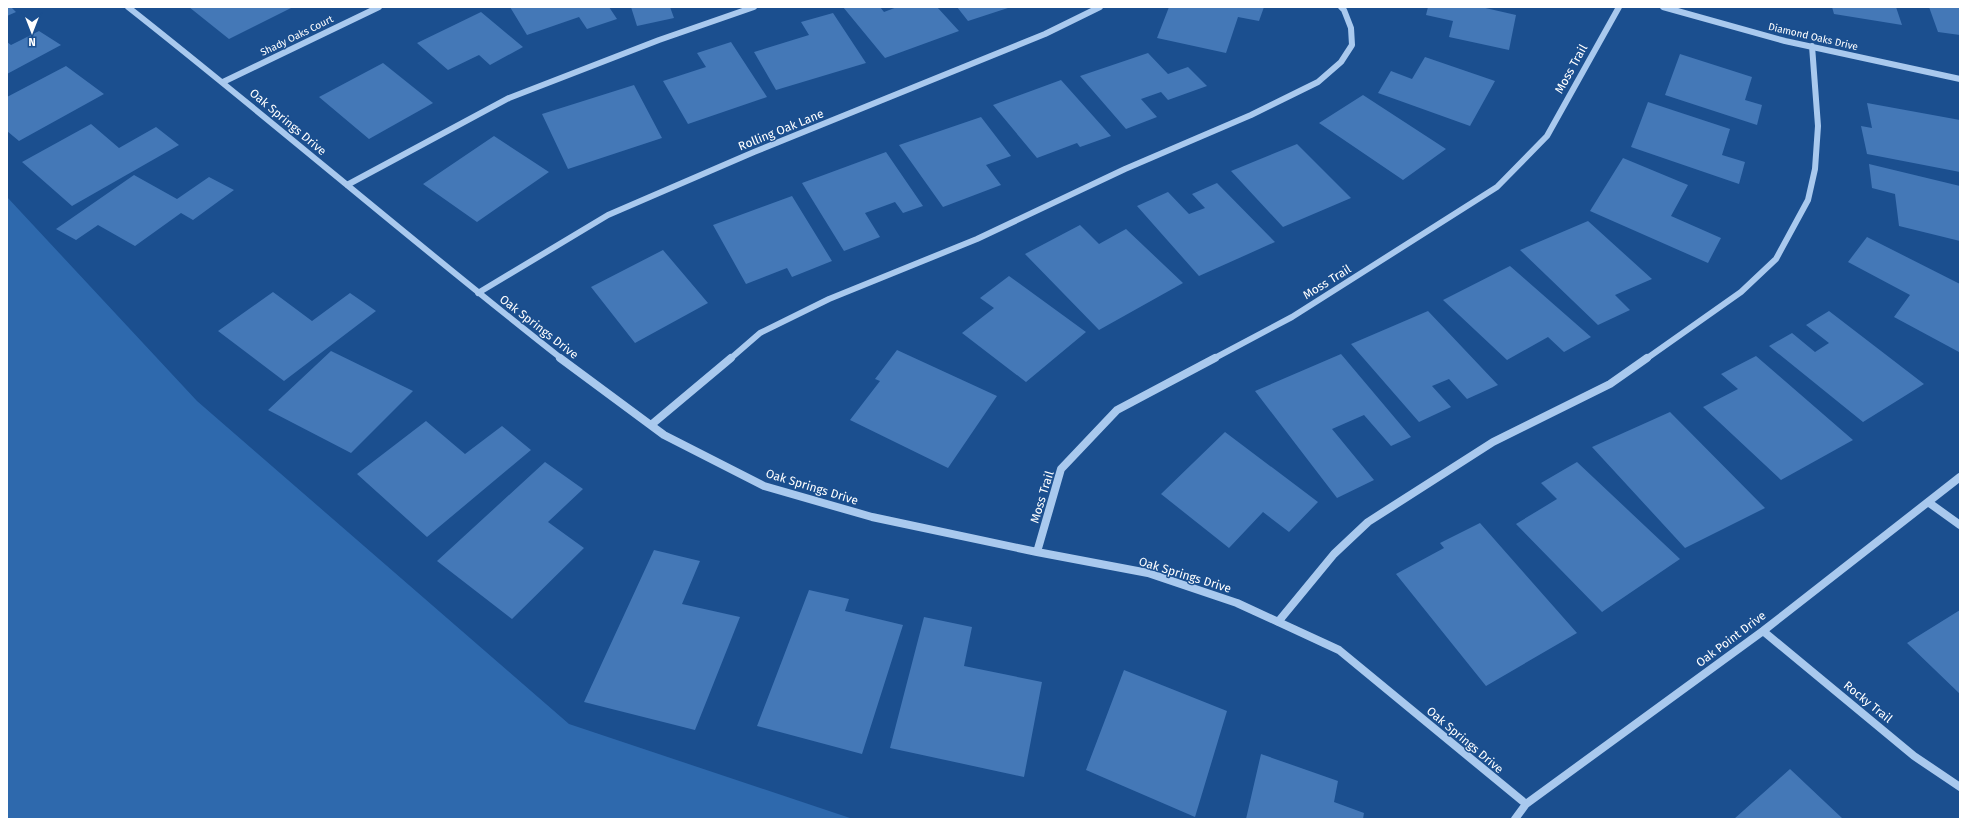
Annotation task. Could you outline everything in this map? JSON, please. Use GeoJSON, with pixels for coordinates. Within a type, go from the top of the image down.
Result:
{"type":"FeatureCollection","features":[{"type":"Feature","properties":{"kind":"street","name":"Oak Springs Drive"},"geometry":{"type":"LineString","coordinates":[[130,7],[478,293],[586,377],[664,435],[764,486],[872,517],[1037,552],[1148,573],[1237,603],[1339,650],[1526,804]]}},
{"type":"Feature","properties":{"kind":"street","name":"Shady Oaks Court"},"geometry":{"type":"LineString","coordinates":[[223,82],[379,7]]}},
{"type":"Feature","properties":{"kind":"street"},"geometry":{"type":"LineString","coordinates":[[347,185],[509,98],[659,40],[754,7]]}},
{"type":"Feature","properties":{"kind":"street","name":"Rolling Oak Lane"},"geometry":{"type":"LineString","coordinates":[[478,293],[608,215],[754,152],[1045,34],[1100,7]]}},
{"type":"Feature","properties":{"kind":"street"},"geometry":{"type":"LineString","coordinates":[[650,425],[760,333],[829,299],[977,239],[1125,169],[1252,115],[1318,82],[1341,62],[1352,45],[1351,28],[1344,10],[1341,7]]}},
{"type":"Feature","properties":{"kind":"street","name":"Moss Trail"},"geometry":{"type":"LineString","coordinates":[[1037,552],[1061,469],[1117,410],[1292,317],[1497,187],[1547,136],[1619,7]]}},
{"type":"Feature","properties":{"kind":"street","name":"Diamond Oaks Drive"},"geometry":{"type":"LineString","coordinates":[[1663,7],[1812,46],[1960,78]]}},
{"type":"Feature","properties":{"kind":"street"},"geometry":{"type":"LineString","coordinates":[[1278,622],[1334,554],[1368,522],[1493,442],[1610,384],[1740,292],[1776,259],[1808,200],[1815,169],[1818,126],[1812,46]]}},
{"type":"Feature","properties":{"kind":"street","name":"Oak Point Drive"},"geometry":{"type":"LineString","coordinates":[[1516,819],[1526,804],[1763,631],[1960,477]]}},
{"type":"Feature","properties":{"kind":"street"},"geometry":{"type":"LineString","coordinates":[[1928,502],[1960,525]]}},
{"type":"Feature","properties":{"kind":"street","name":"Rocky Trail"},"geometry":{"type":"LineString","coordinates":[[1763,631],[1914,756],[1960,787]]}},
{"type":"Feature","properties":{"kind":"shaded area"},"geometry":{"type":"Polygon","coordinates":[[[7,197],[197,401],[569,724],[853,819],[7,819],[7,197]]]}},
{"type":"Feature","properties":{"kind":"building"},"geometry":{"type":"Polygon","coordinates":[[[7,7],[11,7],[16,12],[7,16],[7,7]]]}},
{"type":"Feature","properties":{"kind":"building"},"geometry":{"type":"Polygon","coordinates":[[[189,7],[293,7],[229,39],[189,7]]]}},
{"type":"Feature","properties":{"kind":"building"},"geometry":{"type":"Polygon","coordinates":[[[510,7],[609,7],[617,19],[587,29],[579,17],[527,35],[510,7]]]}},
{"type":"Feature","properties":{"kind":"building"},"geometry":{"type":"Polygon","coordinates":[[[631,7],[670,7],[674,18],[637,26],[631,7]]]}},
{"type":"Feature","properties":{"kind":"building"},"geometry":{"type":"Polygon","coordinates":[[[843,7],[880,7],[884,12],[897,7],[937,7],[959,31],[885,58],[843,7]]]}},
{"type":"Feature","properties":{"kind":"building"},"geometry":{"type":"Polygon","coordinates":[[[957,7],[1011,7],[968,21],[957,7]]]}},
{"type":"Feature","properties":{"kind":"building"},"geometry":{"type":"Polygon","coordinates":[[[1169,7],[1264,7],[1259,21],[1238,17],[1226,53],[1157,38],[1169,7]]]}},
{"type":"Feature","properties":{"kind":"building"},"geometry":{"type":"Polygon","coordinates":[[[1428,7],[1481,7],[1516,15],[1509,50],[1449,37],[1453,21],[1426,15],[1428,7]]]}},
{"type":"Feature","properties":{"kind":"building"},"geometry":{"type":"Polygon","coordinates":[[[1832,7],[1896,7],[1902,25],[1834,14],[1832,7]]]}},
{"type":"Feature","properties":{"kind":"building"},"geometry":{"type":"Polygon","coordinates":[[[1929,7],[1960,7],[1960,35],[1938,32],[1929,7]]]}},
{"type":"Feature","properties":{"kind":"building"},"geometry":{"type":"Polygon","coordinates":[[[481,12],[523,47],[490,65],[479,55],[448,70],[417,43],[481,12]]]}},
{"type":"Feature","properties":{"kind":"building"},"geometry":{"type":"Polygon","coordinates":[[[833,13],[866,63],[776,90],[754,52],[809,35],[801,22],[833,13]]]}},
{"type":"Feature","properties":{"kind":"building"},"geometry":{"type":"Polygon","coordinates":[[[39,31],[61,45],[7,74],[7,42],[11,45],[39,31]]]}},
{"type":"Feature","properties":{"kind":"building"},"geometry":{"type":"Polygon","coordinates":[[[731,42],[767,97],[688,124],[663,81],[706,67],[697,53],[731,42]]]}},
{"type":"Feature","properties":{"kind":"building"},"geometry":{"type":"Polygon","coordinates":[[[1148,53],[1168,74],[1188,67],[1207,86],[1168,100],[1161,92],[1141,99],[1157,117],[1126,129],[1080,76],[1148,53]]]}},
{"type":"Feature","properties":{"kind":"building"},"geometry":{"type":"Polygon","coordinates":[[[1680,54],[1752,77],[1745,100],[1762,105],[1757,125],[1665,95],[1680,54]]]}},
{"type":"Feature","properties":{"kind":"building"},"geometry":{"type":"Polygon","coordinates":[[[1425,57],[1495,81],[1470,126],[1378,93],[1391,71],[1412,79],[1425,57]]]}},
{"type":"Feature","properties":{"kind":"building"},"geometry":{"type":"Polygon","coordinates":[[[383,63],[433,103],[369,139],[319,97],[383,63]]]}},
{"type":"Feature","properties":{"kind":"building"},"geometry":{"type":"Polygon","coordinates":[[[66,66],[104,94],[19,141],[7,131],[7,97],[66,66]]]}},
{"type":"Feature","properties":{"kind":"building"},"geometry":{"type":"Polygon","coordinates":[[[1061,80],[1111,136],[1080,147],[1077,143],[1037,158],[993,105],[1061,80]]]}},
{"type":"Feature","properties":{"kind":"building"},"geometry":{"type":"Polygon","coordinates":[[[634,85],[662,138],[568,169],[542,114],[634,85]]]}},
{"type":"Feature","properties":{"kind":"building"},"geometry":{"type":"Polygon","coordinates":[[[1363,95],[1446,149],[1403,180],[1319,123],[1363,95]]]}},
{"type":"Feature","properties":{"kind":"building"},"geometry":{"type":"Polygon","coordinates":[[[1648,102],[1730,129],[1722,155],[1745,162],[1739,184],[1631,147],[1648,102]]]}},
{"type":"Feature","properties":{"kind":"building"},"geometry":{"type":"Polygon","coordinates":[[[1867,103],[1960,120],[1960,172],[1867,154],[1861,126],[1872,128],[1867,103]]]}},
{"type":"Feature","properties":{"kind":"building"},"geometry":{"type":"Polygon","coordinates":[[[981,117],[1011,156],[986,165],[1001,185],[943,207],[899,145],[981,117]]]}},
{"type":"Feature","properties":{"kind":"building"},"geometry":{"type":"Polygon","coordinates":[[[91,124],[119,148],[156,127],[179,145],[72,206],[22,162],[91,124]]]}},
{"type":"Feature","properties":{"kind":"building"},"geometry":{"type":"Polygon","coordinates":[[[494,136],[549,172],[477,222],[423,184],[494,136]]]}},
{"type":"Feature","properties":{"kind":"building"},"geometry":{"type":"Polygon","coordinates":[[[1297,144],[1351,198],[1283,227],[1231,171],[1297,144]]]}},
{"type":"Feature","properties":{"kind":"building"},"geometry":{"type":"Polygon","coordinates":[[[886,152],[923,206],[903,213],[895,202],[865,213],[880,237],[844,251],[802,183],[886,152]]]}},
{"type":"Feature","properties":{"kind":"building"},"geometry":{"type":"Polygon","coordinates":[[[1623,158],[1688,185],[1671,216],[1721,238],[1708,263],[1590,211],[1623,158]]]}},
{"type":"Feature","properties":{"kind":"building"},"geometry":{"type":"Polygon","coordinates":[[[1869,164],[1960,186],[1960,241],[1899,226],[1895,194],[1872,188],[1869,164]]]}},
{"type":"Feature","properties":{"kind":"building"},"geometry":{"type":"Polygon","coordinates":[[[134,175],[177,199],[209,177],[234,190],[193,220],[181,213],[135,246],[98,225],[76,240],[56,229],[134,175]]]}},
{"type":"Feature","properties":{"kind":"building"},"geometry":{"type":"Polygon","coordinates":[[[1217,183],[1275,242],[1199,276],[1137,206],[1168,192],[1189,214],[1205,208],[1192,194],[1217,183]]]}},
{"type":"Feature","properties":{"kind":"building"},"geometry":{"type":"Polygon","coordinates":[[[792,196],[832,261],[792,277],[787,268],[746,284],[713,225],[792,196]]]}},
{"type":"Feature","properties":{"kind":"building"},"geometry":{"type":"Polygon","coordinates":[[[1588,221],[1652,279],[1615,295],[1630,310],[1598,325],[1520,250],[1588,221]]]}},
{"type":"Feature","properties":{"kind":"building"},"geometry":{"type":"Polygon","coordinates":[[[1080,225],[1099,244],[1126,229],[1183,283],[1099,330],[1025,254],[1080,225]]]}},
{"type":"Feature","properties":{"kind":"building"},"geometry":{"type":"Polygon","coordinates":[[[1867,237],[1960,284],[1959,352],[1894,317],[1910,295],[1848,262],[1867,237]]]}},
{"type":"Feature","properties":{"kind":"building"},"geometry":{"type":"Polygon","coordinates":[[[663,250],[708,303],[635,343],[591,287],[663,250]]]}},
{"type":"Feature","properties":{"kind":"building"},"geometry":{"type":"Polygon","coordinates":[[[1510,266],[1591,337],[1564,352],[1548,337],[1507,360],[1443,300],[1510,266]]]}},
{"type":"Feature","properties":{"kind":"building"},"geometry":{"type":"Polygon","coordinates":[[[1009,276],[1086,332],[1026,382],[962,333],[994,308],[980,298],[1009,276]]]}},
{"type":"Feature","properties":{"kind":"building"},"geometry":{"type":"Polygon","coordinates":[[[273,292],[312,321],[350,293],[376,311],[284,381],[218,331],[273,292]]]}},
{"type":"Feature","properties":{"kind":"building"},"geometry":{"type":"Polygon","coordinates":[[[1428,311],[1498,385],[1467,399],[1449,379],[1432,386],[1451,407],[1419,422],[1351,344],[1428,311]]]}},
{"type":"Feature","properties":{"kind":"building"},"geometry":{"type":"Polygon","coordinates":[[[1829,311],[1924,384],[1863,422],[1769,346],[1792,333],[1815,352],[1829,343],[1806,325],[1829,311]]]}},
{"type":"Feature","properties":{"kind":"building"},"geometry":{"type":"Polygon","coordinates":[[[897,350],[997,396],[948,468],[850,420],[880,381],[875,379],[897,350]]]}},
{"type":"Feature","properties":{"kind":"building"},"geometry":{"type":"Polygon","coordinates":[[[331,351],[413,391],[351,453],[268,410],[331,351]]]}},
{"type":"Feature","properties":{"kind":"building"},"geometry":{"type":"Polygon","coordinates":[[[1341,354],[1411,437],[1391,446],[1364,415],[1332,429],[1374,480],[1337,498],[1255,391],[1341,354]]]}},
{"type":"Feature","properties":{"kind":"building"},"geometry":{"type":"Polygon","coordinates":[[[1756,356],[1853,440],[1781,480],[1703,407],[1738,389],[1721,374],[1756,356]]]}},
{"type":"Feature","properties":{"kind":"building"},"geometry":{"type":"Polygon","coordinates":[[[1670,412],[1765,508],[1685,548],[1592,447],[1670,412]]]}},
{"type":"Feature","properties":{"kind":"building"},"geometry":{"type":"Polygon","coordinates":[[[426,421],[465,454],[502,426],[531,450],[427,537],[357,474],[426,421]]]}},
{"type":"Feature","properties":{"kind":"building"},"geometry":{"type":"Polygon","coordinates":[[[1225,432],[1318,502],[1289,532],[1263,512],[1229,548],[1161,494],[1225,432]]]}},
{"type":"Feature","properties":{"kind":"building"},"geometry":{"type":"Polygon","coordinates":[[[545,462],[583,489],[548,522],[584,548],[512,619],[437,561],[545,462]]]}},
{"type":"Feature","properties":{"kind":"building"},"geometry":{"type":"Polygon","coordinates":[[[1577,462],[1680,559],[1602,612],[1516,524],[1557,499],[1541,483],[1577,462]]]}},
{"type":"Feature","properties":{"kind":"building"},"geometry":{"type":"Polygon","coordinates":[[[1480,523],[1577,633],[1486,686],[1396,574],[1444,548],[1440,543],[1480,523]]]}},
{"type":"Feature","properties":{"kind":"building"},"geometry":{"type":"Polygon","coordinates":[[[654,550],[700,561],[682,604],[740,617],[695,730],[584,702],[654,550]]]}},
{"type":"Feature","properties":{"kind":"building"},"geometry":{"type":"Polygon","coordinates":[[[809,590],[849,599],[845,611],[903,625],[862,754],[757,726],[809,590]]]}},
{"type":"Feature","properties":{"kind":"building"},"geometry":{"type":"Polygon","coordinates":[[[1960,610],[1960,694],[1907,643],[1960,610]]]}},
{"type":"Feature","properties":{"kind":"building"},"geometry":{"type":"Polygon","coordinates":[[[924,617],[972,627],[964,666],[1042,682],[1024,777],[890,748],[924,617]]]}},
{"type":"Feature","properties":{"kind":"building"},"geometry":{"type":"Polygon","coordinates":[[[1124,670],[1227,711],[1195,817],[1086,770],[1124,670]]]}},
{"type":"Feature","properties":{"kind":"building"},"geometry":{"type":"Polygon","coordinates":[[[1261,754],[1338,781],[1334,802],[1364,813],[1363,819],[1246,819],[1261,754]]]}},
{"type":"Feature","properties":{"kind":"building"},"geometry":{"type":"Polygon","coordinates":[[[1790,769],[1843,819],[1734,819],[1790,769]]]}}]}
